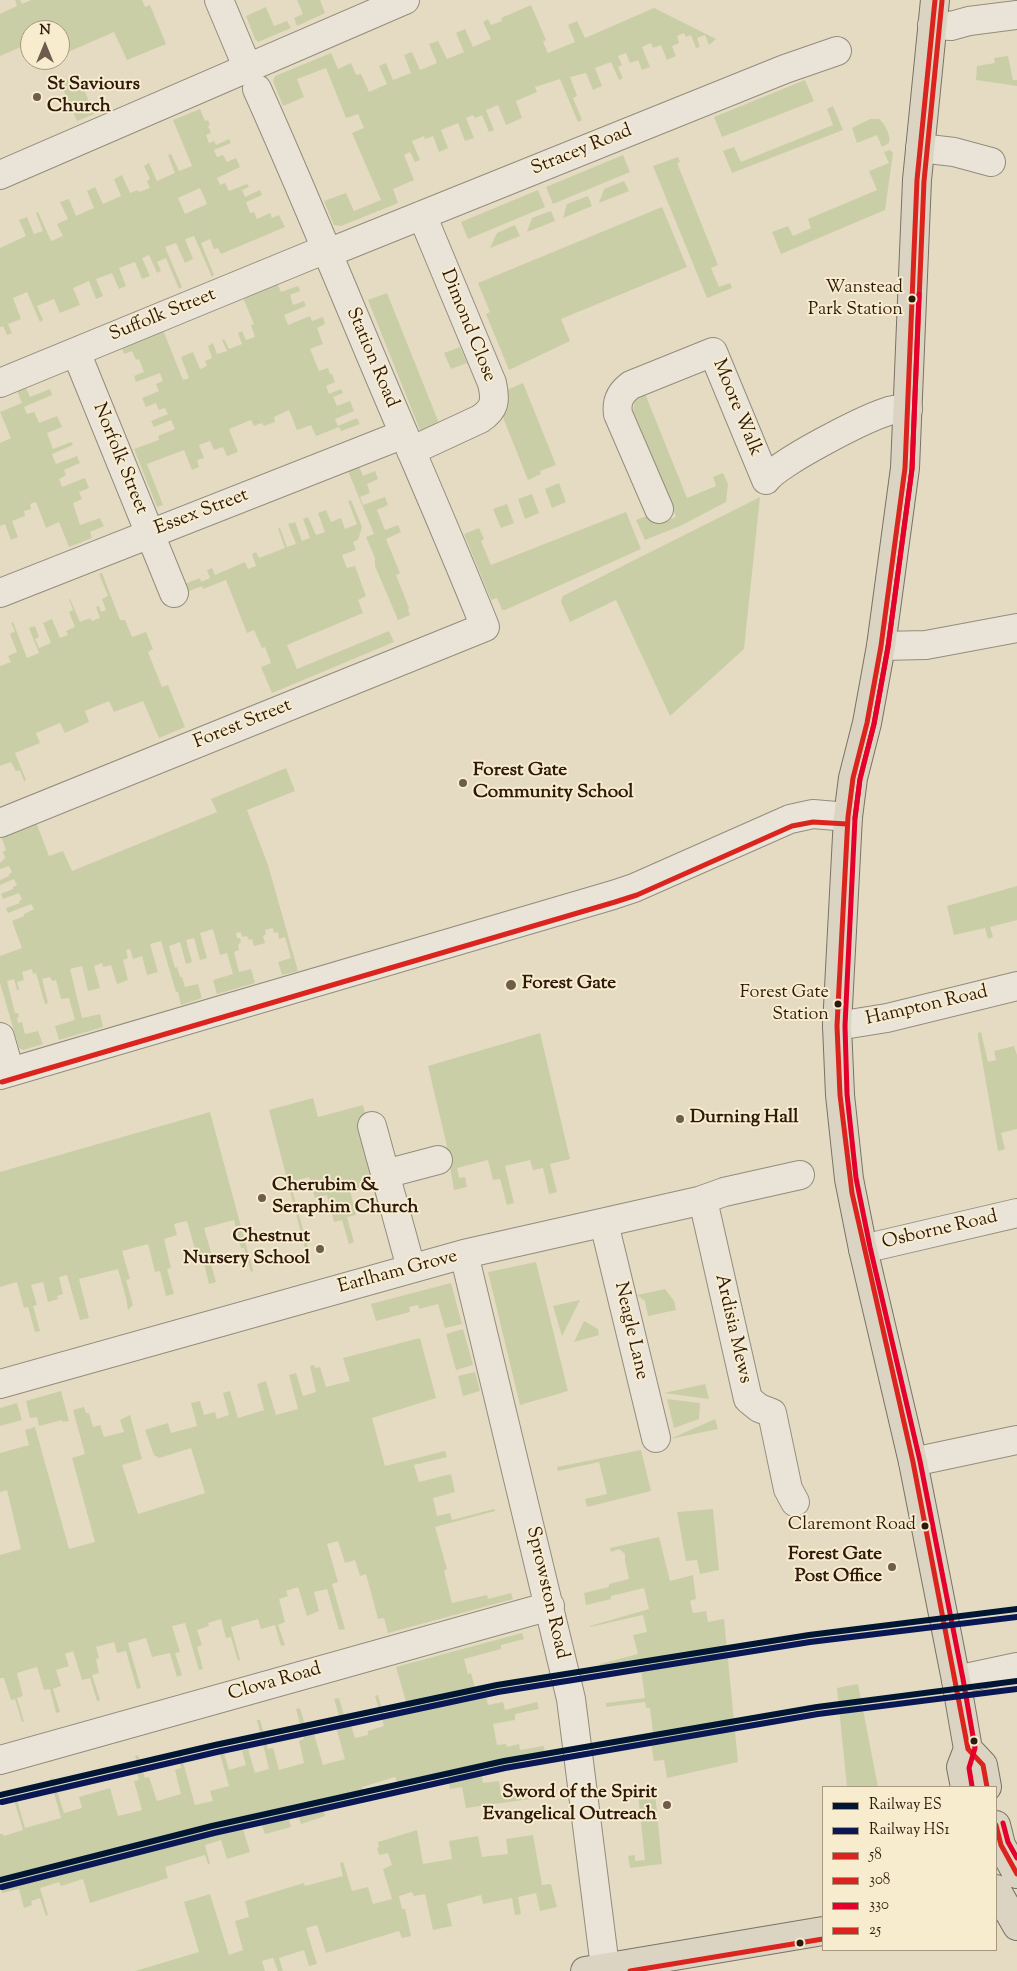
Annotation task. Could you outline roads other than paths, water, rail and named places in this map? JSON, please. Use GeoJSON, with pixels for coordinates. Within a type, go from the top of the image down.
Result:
{"type":"FeatureCollection","features":[{"type":"Feature","properties":{"kind":"main road"},"geometry":{"type":"LineString","coordinates":[[934,13],[920,148],[905,468],[882,646],[868,723],[853,778],[848,817],[836,1026],[840,1095],[848,1168],[864,1249],[913,1462],[956,1680],[968,1749],[961,1768],[965,1786]]}},
{"type":"Feature","properties":{"kind":"main road"},"geometry":{"type":"LineString","coordinates":[[968,1749],[983,1765],[987,1786]]}},
{"type":"Feature","properties":{"kind":"main road"},"geometry":{"type":"LineString","coordinates":[[997,1829],[1001,1845],[1010,1920]]}},
{"type":"Feature","properties":{"kind":"main road"},"geometry":{"type":"LineString","coordinates":[[595,1969],[822,1931]]}},
{"type":"Feature","properties":{"kind":"street","name":"Station Road"},"geometry":{"type":"LineString","coordinates":[[219,0],[295,172],[485,627]]}},
{"type":"Feature","properties":{"kind":"street"},"geometry":{"type":"LineString","coordinates":[[0,175],[253,79],[406,0]]}},
{"type":"Feature","properties":{"kind":"street"},"geometry":{"type":"LineString","coordinates":[[934,13],[951,26],[969,21],[1017,15]]}},
{"type":"Feature","properties":{"kind":"street","name":"Stracey Road"},"geometry":{"type":"LineString","coordinates":[[327,251],[422,215],[786,69],[837,51]]}},
{"type":"Feature","properties":{"kind":"street"},"geometry":{"type":"LineString","coordinates":[[920,148],[954,152],[991,162]]}},
{"type":"Feature","properties":{"kind":"street","name":"Dimond Close"},"geometry":{"type":"LineString","coordinates":[[407,442],[480,419],[490,412],[494,398],[492,383],[422,215]]}},
{"type":"Feature","properties":{"kind":"street","name":"Suffolk Street"},"geometry":{"type":"LineString","coordinates":[[0,383],[327,251]]}},
{"type":"Feature","properties":{"kind":"street","name":"Norfolk Street"},"geometry":{"type":"LineString","coordinates":[[76,352],[174,593]]}},
{"type":"Feature","properties":{"kind":"street","name":"Moore Walk"},"geometry":{"type":"LineString","coordinates":[[659,509],[618,414],[618,401],[630,385],[713,352],[766,480],[773,472],[813,448],[865,421],[885,412],[908,409]]}},
{"type":"Feature","properties":{"kind":"street","name":"Essex Street"},"geometry":{"type":"LineString","coordinates":[[0,593],[149,534],[407,442]]}},
{"type":"Feature","properties":{"kind":"street","name":"Forest Street"},"geometry":{"type":"LineString","coordinates":[[0,823],[485,627]]}},
{"type":"Feature","properties":{"kind":"street"},"geometry":{"type":"LineString","coordinates":[[882,646],[926,645],[1017,628]]}},
{"type":"Feature","properties":{"kind":"street"},"geometry":{"type":"LineString","coordinates":[[0,1037],[5,1073],[613,895],[634,888],[790,819],[813,814],[848,817]]}},
{"type":"Feature","properties":{"kind":"street","name":"Hampton Road"},"geometry":{"type":"LineString","coordinates":[[836,1026],[887,1018],[1017,986]]}},
{"type":"Feature","properties":{"kind":"street"},"geometry":{"type":"LineString","coordinates":[[372,1126],[411,1268]]}},
{"type":"Feature","properties":{"kind":"street"},"geometry":{"type":"LineString","coordinates":[[385,1174],[438,1160]]}},
{"type":"Feature","properties":{"kind":"street","name":"Earlham Grove"},"geometry":{"type":"LineString","coordinates":[[0,1384],[464,1254],[703,1200],[724,1192],[800,1175]]}},
{"type":"Feature","properties":{"kind":"street","name":"Ardisia Mews"},"geometry":{"type":"LineString","coordinates":[[703,1200],[748,1399],[759,1408],[772,1413],[788,1489],[795,1502]]}},
{"type":"Feature","properties":{"kind":"street","name":"Osborne Road"},"geometry":{"type":"LineString","coordinates":[[864,1249],[1017,1213]]}},
{"type":"Feature","properties":{"kind":"street","name":"Neagle Lane"},"geometry":{"type":"LineString","coordinates":[[604,1223],[656,1438]]}},
{"type":"Feature","properties":{"kind":"street","name":"Sprowston Road"},"geometry":{"type":"LineString","coordinates":[[464,1254],[571,1699],[595,1969]]}},
{"type":"Feature","properties":{"kind":"street"},"geometry":{"type":"LineString","coordinates":[[913,1462],[1017,1440]]}},
{"type":"Feature","properties":{"kind":"street","name":"Clova Road"},"geometry":{"type":"LineString","coordinates":[[0,1760],[550,1606]]}},
{"type":"Feature","properties":{"kind":"street"},"geometry":{"type":"LineString","coordinates":[[956,1680],[1017,1667]]}},
{"type":"Feature","properties":{"kind":"rail line","name":"ES"},"geometry":{"type":"LineString","coordinates":[[0,1795],[215,1745],[497,1685],[809,1635],[1017,1609]]}},
{"type":"Feature","properties":{"kind":"rail line","name":"HS1"},"geometry":{"type":"LineString","coordinates":[[2,1802],[217,1752],[498,1692],[810,1642],[1017,1617]]}},
{"type":"Feature","properties":{"kind":"rail line","name":"ES"},"geometry":{"type":"LineString","coordinates":[[0,1880],[212,1826],[504,1761],[817,1707],[1017,1681]]}},
{"type":"Feature","properties":{"kind":"rail line","name":"HS1"},"geometry":{"type":"LineString","coordinates":[[2,1887],[214,1833],[505,1768],[818,1714],[1017,1689]]}},
{"type":"Feature","properties":{"kind":"place","name":"St Saviours Church"},"geometry":{"type":"Point","coordinates":[37,97]}},
{"type":"Feature","properties":{"kind":"place","name":"Wanstead Park Station"},"geometry":{"type":"Point","coordinates":[912,299]}},
{"type":"Feature","properties":{"kind":"place","name":"Forest Gate Community School"},"geometry":{"type":"Point","coordinates":[463,783]}},
{"type":"Feature","properties":{"kind":"place","name":"Forest Gate"},"geometry":{"type":"Point","coordinates":[511,985]}},
{"type":"Feature","properties":{"kind":"place","name":"Forest Gate Station"},"geometry":{"type":"Point","coordinates":[838,1004]}},
{"type":"Feature","properties":{"kind":"place","name":"Durning Hall"},"geometry":{"type":"Point","coordinates":[680,1119]}},
{"type":"Feature","properties":{"kind":"place","name":"Cherubim & Seraphim Church"},"geometry":{"type":"Point","coordinates":[262,1198]}},
{"type":"Feature","properties":{"kind":"place","name":"Chestnut Nursery School"},"geometry":{"type":"Point","coordinates":[320,1249]}},
{"type":"Feature","properties":{"kind":"place","name":"Claremont Road"},"geometry":{"type":"Point","coordinates":[925,1526]}},
{"type":"Feature","properties":{"kind":"place","name":"Forest Gate Post Office"},"geometry":{"type":"Point","coordinates":[892,1567]}},
{"type":"Feature","properties":{"kind":"place","name":"Sword of the Spirit Evangelical Outreach"},"geometry":{"type":"Point","coordinates":[667,1805]}}]}
